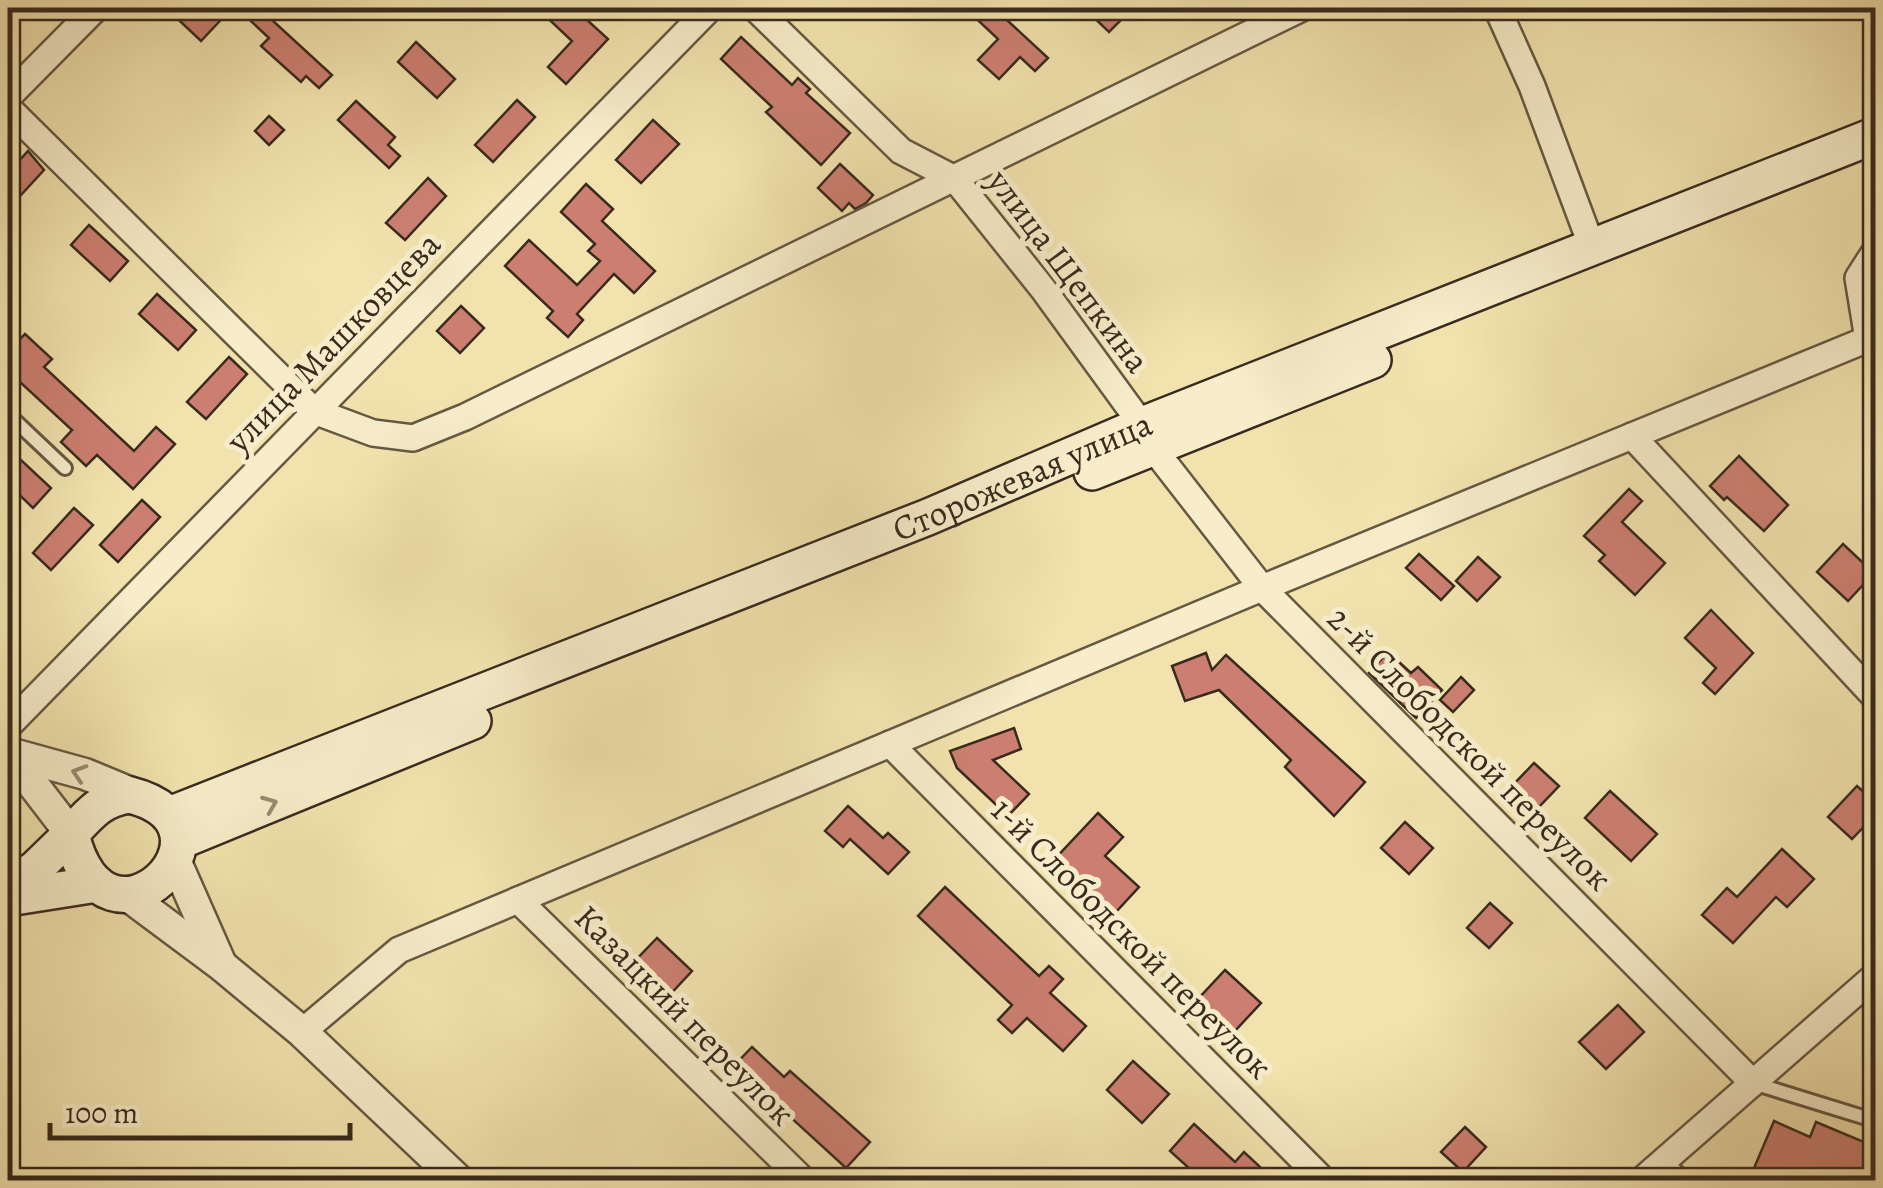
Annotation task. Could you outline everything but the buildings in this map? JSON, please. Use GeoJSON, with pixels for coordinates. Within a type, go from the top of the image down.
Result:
{"type":"FeatureCollection","features":[{"type":"Feature","properties":{"kind":"main road","name":"Сторожевая улица"},"geometry":{"type":"LineString","coordinates":[[168,829],[937,532],[1148,436],[1592,248],[1876,134]]}},
{"type":"Feature","properties":{"kind":"main road","name":"Сторожевая улица"},"geometry":{"type":"LineString","coordinates":[[1148,436],[1876,159]]}},
{"type":"Feature","properties":{"kind":"main road"},"geometry":{"type":"LineString","coordinates":[[8,886],[36,869],[96,806],[111,798],[130,795],[168,829],[164,879],[150,889],[8,898]]}},
{"type":"Feature","properties":{"kind":"main road"},"geometry":{"type":"LineString","coordinates":[[71,834],[86,872],[112,890]]}},
{"type":"Feature","properties":{"kind":"street"},"geometry":{"type":"LineString","coordinates":[[8,97],[96,8]]}},
{"type":"Feature","properties":{"kind":"street","name":"улица Машковцева"},"geometry":{"type":"LineString","coordinates":[[8,726],[710,8]]}},
{"type":"Feature","properties":{"kind":"street","name":"улица Щепкина"},"geometry":{"type":"LineString","coordinates":[[755,8],[901,151],[955,179],[1043,289],[1148,436]]}},
{"type":"Feature","properties":{"kind":"street"},"geometry":{"type":"LineString","coordinates":[[8,108],[314,410],[373,433],[413,438],[465,417],[1302,8]]}},
{"type":"Feature","properties":{"kind":"street"},"geometry":{"type":"LineString","coordinates":[[1497,8],[1532,86],[1592,248]]}},
{"type":"Feature","properties":{"kind":"street"},"geometry":{"type":"LineString","coordinates":[[302,1032],[399,950],[1262,588],[1632,436],[1872,344],[1858,278],[1876,250]]}},
{"type":"Feature","properties":{"kind":"street","name":"2-й Слободской переулок"},"geometry":{"type":"LineString","coordinates":[[1148,436],[1262,588],[1753,1083]]}},
{"type":"Feature","properties":{"kind":"street"},"geometry":{"type":"LineString","coordinates":[[1632,436],[1876,698]]}},
{"type":"Feature","properties":{"kind":"street","name":"1-й Слободской переулок"},"geometry":{"type":"LineString","coordinates":[[890,744],[1324,1180]]}},
{"type":"Feature","properties":{"kind":"street"},"geometry":{"type":"LineString","coordinates":[[8,752],[85,774],[168,829],[221,965]]}},
{"type":"Feature","properties":{"kind":"street"},"geometry":{"type":"LineString","coordinates":[[8,752],[71,834]]}},
{"type":"Feature","properties":{"kind":"street"},"geometry":{"type":"LineString","coordinates":[[112,890],[221,965],[302,1032],[458,1180]]}},
{"type":"Feature","properties":{"kind":"street","name":"Казацкий переулок"},"geometry":{"type":"LineString","coordinates":[[518,900],[803,1180]]}},
{"type":"Feature","properties":{"kind":"street"},"geometry":{"type":"LineString","coordinates":[[1642,1180],[1876,975]]}},
{"type":"Feature","properties":{"kind":"lane"},"geometry":{"type":"LineString","coordinates":[[8,414],[64,468]]}},
{"type":"Feature","properties":{"kind":"lane"},"geometry":{"type":"LineString","coordinates":[[1753,1083],[1876,1120]]}},
{"type":"Feature","properties":{"kind":"lane"},"geometry":{"type":"LineString","coordinates":[[1666,1160],[1684,1180]]}}]}
